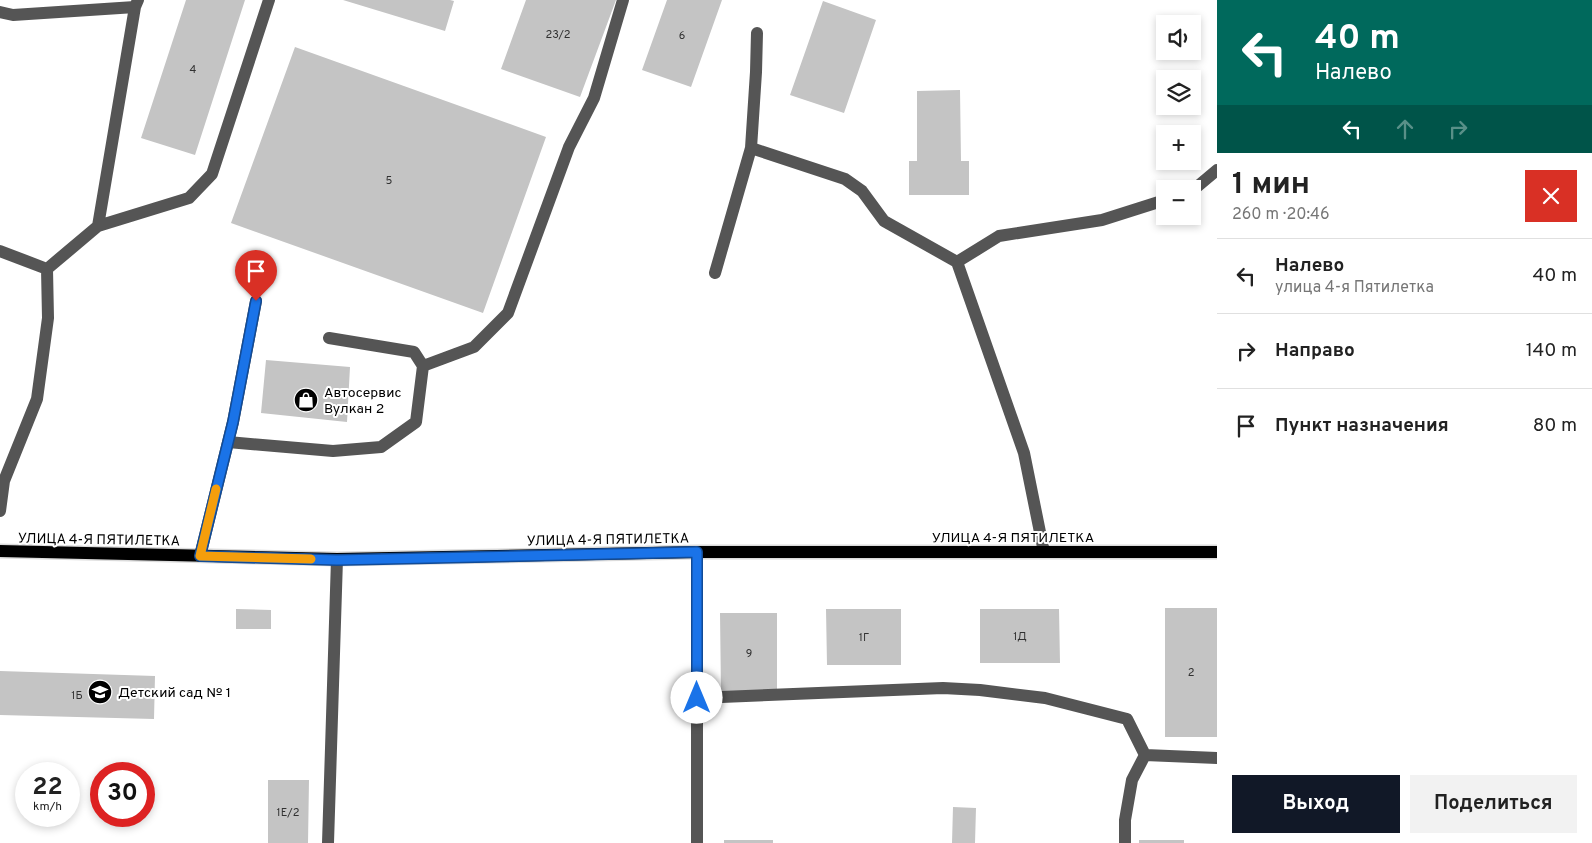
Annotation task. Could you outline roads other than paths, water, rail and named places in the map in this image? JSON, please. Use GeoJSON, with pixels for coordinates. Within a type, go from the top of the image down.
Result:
{"type":"FeatureCollection","features":[{"type":"Feature","properties":{"kind":"main road","name":"УЛИЦА 4-Я ПЯТИЛЕТКА"},"geometry":{"type":"LineString","coordinates":[[0,552],[337,560],[697,552],[1217,552]]}},
{"type":"Feature","properties":{"kind":"street"},"geometry":{"type":"LineString","coordinates":[[47,269],[98,226],[189,198],[212,174],[269,0]]}},
{"type":"Feature","properties":{"kind":"street"},"geometry":{"type":"LineString","coordinates":[[423,366],[474,347],[508,313],[569,148],[594,98],[623,0]]}},
{"type":"Feature","properties":{"kind":"street"},"geometry":{"type":"LineString","coordinates":[[0,12],[13,15],[136,4],[98,226]]}},
{"type":"Feature","properties":{"kind":"street"},"geometry":{"type":"LineString","coordinates":[[715,273],[752,148],[757,33]]}},
{"type":"Feature","properties":{"kind":"street"},"geometry":{"type":"LineString","coordinates":[[752,148],[846,179],[862,191],[884,222],[957,262],[1024,453],[1044,552]]}},
{"type":"Feature","properties":{"kind":"street"},"geometry":{"type":"LineString","coordinates":[[1201,183],[1217,170]]}},
{"type":"Feature","properties":{"kind":"street"},"geometry":{"type":"LineString","coordinates":[[957,262],[999,236],[1102,220],[1156,203]]}},
{"type":"Feature","properties":{"kind":"street"},"geometry":{"type":"LineString","coordinates":[[0,251],[47,269]]}},
{"type":"Feature","properties":{"kind":"street"},"geometry":{"type":"LineString","coordinates":[[0,511],[4,481],[37,399],[48,318],[47,269]]}},
{"type":"Feature","properties":{"kind":"street"},"geometry":{"type":"LineString","coordinates":[[200,556],[228,442],[256,301]]}},
{"type":"Feature","properties":{"kind":"street"},"geometry":{"type":"LineString","coordinates":[[228,442],[333,451],[382,447],[416,422],[423,366],[414,352],[329,338]]}},
{"type":"Feature","properties":{"kind":"street"},"geometry":{"type":"LineString","coordinates":[[697,552],[697,843]]}},
{"type":"Feature","properties":{"kind":"street"},"geometry":{"type":"LineString","coordinates":[[328,843],[337,560]]}},
{"type":"Feature","properties":{"kind":"street"},"geometry":{"type":"LineString","coordinates":[[697,698],[943,688],[980,690],[1036,697],[1127,719],[1145,755]]}},
{"type":"Feature","properties":{"kind":"street"},"geometry":{"type":"LineString","coordinates":[[1145,755],[1217,758]]}},
{"type":"Feature","properties":{"kind":"street"},"geometry":{"type":"LineString","coordinates":[[1125,843],[1125,820],[1132,780],[1145,755]]}},
{"type":"Feature","properties":{"kind":"place","name":"Автосервис Вулкан 2"},"geometry":{"type":"Point","coordinates":[306,400]}},
{"type":"Feature","properties":{"kind":"place","name":"Детский сад № 1"},"geometry":{"type":"Point","coordinates":[100,692]}}]}
